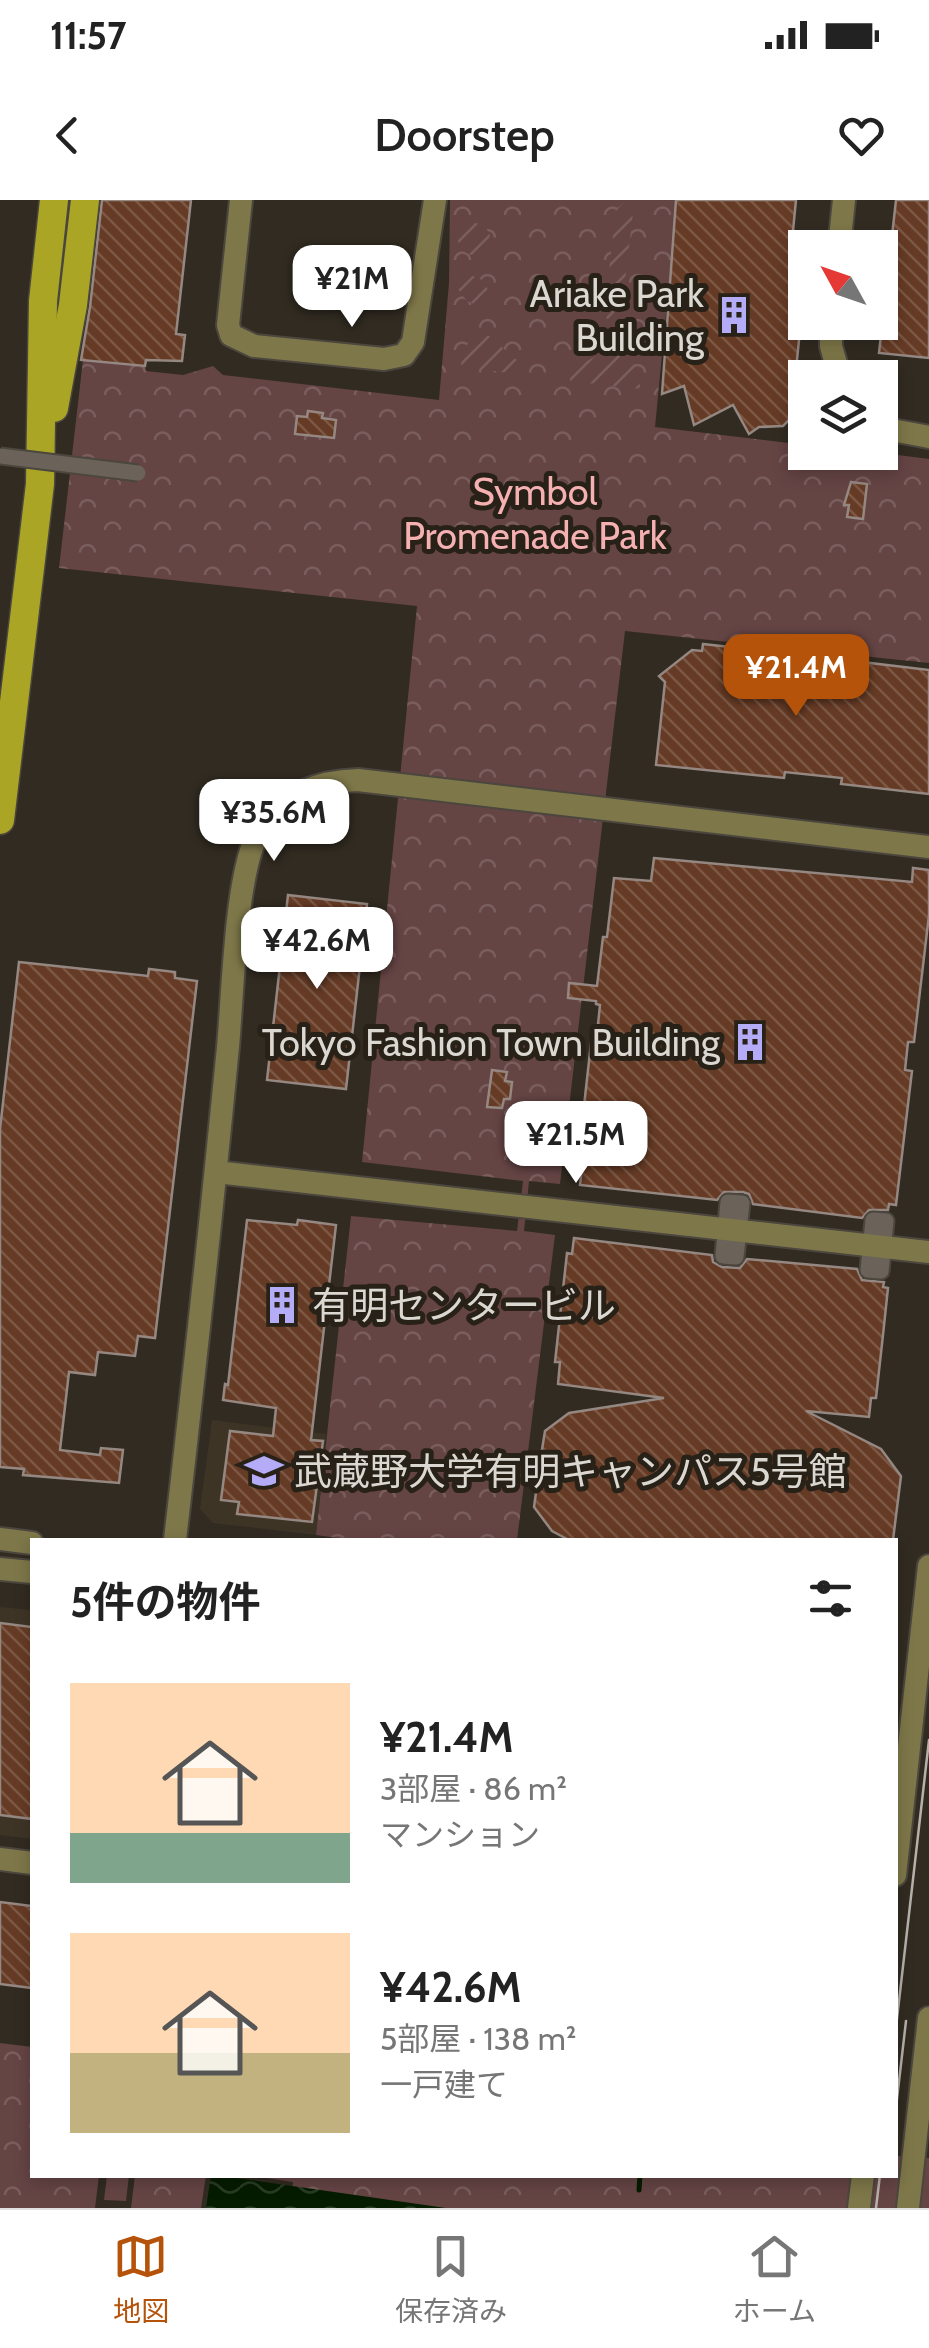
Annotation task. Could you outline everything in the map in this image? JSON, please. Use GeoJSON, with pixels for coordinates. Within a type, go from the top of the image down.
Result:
{"type":"FeatureCollection","features":[{"type":"Feature","properties":{"kind":"highway"},"geometry":{"type":"LineString","coordinates":[[40,484],[43,300],[54,200]]}},
{"type":"Feature","properties":{"kind":"highway"},"geometry":{"type":"LineString","coordinates":[[0,820],[40,484],[73,305],[86,200]]}},
{"type":"Feature","properties":{"kind":"street"},"geometry":{"type":"LineString","coordinates":[[241,200],[228,325],[231,335],[254,346],[392,359],[409,349],[416,333],[435,200]]}},
{"type":"Feature","properties":{"kind":"street"},"geometry":{"type":"LineString","coordinates":[[840,230],[844,200]]}},
{"type":"Feature","properties":{"kind":"street"},"geometry":{"type":"LineString","coordinates":[[898,431],[929,437]]}},
{"type":"Feature","properties":{"kind":"street"},"geometry":{"type":"LineString","coordinates":[[0,456],[138,473]]}},
{"type":"Feature","properties":{"kind":"street"},"geometry":{"type":"LineString","coordinates":[[175,1538],[247,863],[262,826],[283,804],[305,790],[336,780],[358,780],[929,848]]}},
{"type":"Feature","properties":{"kind":"street"},"geometry":{"type":"LineString","coordinates":[[216,1172],[929,1252]]}},
{"type":"Feature","properties":{"kind":"street"},"geometry":{"type":"LineString","coordinates":[[0,1538],[30,1543]]}},
{"type":"Feature","properties":{"kind":"street"},"geometry":{"type":"LineString","coordinates":[[898,1848],[929,1566]]}},
{"type":"Feature","properties":{"kind":"street"},"geometry":{"type":"LineString","coordinates":[[0,1569],[30,1572]]}},
{"type":"Feature","properties":{"kind":"street"},"geometry":{"type":"LineString","coordinates":[[0,1859],[30,1863]]}},
{"type":"Feature","properties":{"kind":"street"},"geometry":{"type":"LineString","coordinates":[[908,2208],[929,2018]]}},
{"type":"Feature","properties":{"kind":"street"},"geometry":{"type":"LineString","coordinates":[[860,2208],[863,2178]]}},
{"type":"Feature","properties":{"kind":"shaded area","name":"武蔵野大学有明キャンパス5号館"},"geometry":{"type":"Polygon","coordinates":[[[212,1420],[326,1434],[316,1535],[213,1523],[200,1509],[212,1420]]]}},
{"type":"Feature","properties":{"kind":"shaded area"},"geometry":{"type":"Polygon","coordinates":[[[0,1607],[30,1610],[30,1839],[0,1835],[0,1607]]]}},
{"type":"Feature","properties":{"kind":"green space","name":"Symbol Promenade Park"},"geometry":{"type":"Polygon","coordinates":[[[450,200],[677,200],[655,427],[788,443],[788,470],[898,470],[898,455],[929,459],[929,663],[625,631],[560,1184],[529,1181],[524,1231],[555,1235],[517,1538],[337,1538],[316,1535],[351,1216],[517,1231],[523,1181],[362,1162],[417,606],[59,568],[83,360],[183,375],[213,366],[223,375],[439,400],[449,283],[450,200]]]}},
{"type":"Feature","properties":{"kind":"green space"},"geometry":{"type":"Polygon","coordinates":[[[624,203],[634,204],[620,324],[610,322],[604,315],[616,209],[624,203]]]}},
{"type":"Feature","properties":{"kind":"green space"},"geometry":{"type":"Polygon","coordinates":[[[474,223],[486,227],[490,239],[486,251],[474,255],[462,251],[458,239],[462,227],[474,223]]]}},
{"type":"Feature","properties":{"kind":"green space"},"geometry":{"type":"Polygon","coordinates":[[[468,274],[482,280],[490,293],[481,307],[467,301],[458,289],[462,277],[468,274]]]}},
{"type":"Feature","properties":{"kind":"green space"},"geometry":{"type":"Polygon","coordinates":[[[476,334],[489,336],[518,361],[525,359],[522,375],[461,366],[463,350],[476,334]]]}},
{"type":"Feature","properties":{"kind":"green space"},"geometry":{"type":"Polygon","coordinates":[[[615,346],[628,347],[641,389],[570,381],[571,362],[578,366],[615,346]]]}},
{"type":"Feature","properties":{"kind":"green space"},"geometry":{"type":"Polygon","coordinates":[[[0,2043],[30,2047],[30,2178],[99,2178],[95,2208],[0,2208],[0,2043]]]}},
{"type":"Feature","properties":{"kind":"green space"},"geometry":{"type":"Polygon","coordinates":[[[898,2156],[929,2158],[929,2208],[291,2208],[293,2182],[267,2178],[898,2178],[898,2156]]]}},
{"type":"Feature","properties":{"kind":"green space"},"geometry":{"type":"Polygon","coordinates":[[[107,2178],[129,2178],[126,2201],[104,2200],[107,2178]]]}},
{"type":"Feature","properties":{"kind":"green space"},"geometry":{"type":"Polygon","coordinates":[[[135,2178],[206,2178],[201,2208],[131,2208],[135,2178]]]}},
{"type":"Feature","properties":{"kind":"water"},"geometry":{"type":"Polygon","coordinates":[[[211,2178],[236,2178],[446,2208],[206,2208],[211,2178]]]}},
{"type":"Feature","properties":{"kind":"building"},"geometry":{"type":"Polygon","coordinates":[[[102,200],[191,200],[176,334],[185,335],[182,361],[146,360],[145,366],[81,360],[102,200]]]}},
{"type":"Feature","properties":{"kind":"building","name":"Ariake Park Building"},"geometry":{"type":"Polygon","coordinates":[[[676,200],[796,200],[793,230],[788,230],[788,340],[799,340],[797,360],[788,360],[788,421],[783,426],[759,427],[749,434],[733,405],[694,425],[684,386],[662,394],[676,200]]]}},
{"type":"Feature","properties":{"kind":"building"},"geometry":{"type":"Polygon","coordinates":[[[896,200],[929,200],[929,358],[879,353],[880,340],[898,340],[898,230],[893,230],[896,200]]]}},
{"type":"Feature","properties":{"kind":"building"},"geometry":{"type":"Polygon","coordinates":[[[308,411],[336,420],[334,438],[295,434],[297,416],[307,417],[308,411]]]}},
{"type":"Feature","properties":{"kind":"building"},"geometry":{"type":"Polygon","coordinates":[[[851,482],[867,484],[863,519],[847,517],[849,505],[844,505],[851,482]]]}},
{"type":"Feature","properties":{"kind":"building"},"geometry":{"type":"Polygon","coordinates":[[[703,644],[793,654],[792,667],[851,673],[853,661],[929,670],[929,794],[841,784],[842,778],[785,772],[784,778],[656,765],[665,682],[659,676],[692,650],[702,651],[703,644]]]}},
{"type":"Feature","properties":{"kind":"building","name":"Tokyo Fashion Town Building"},"geometry":{"type":"Polygon","coordinates":[[[654,858],[912,882],[913,868],[929,870],[929,915],[914,1042],[908,1042],[905,1070],[912,1071],[896,1205],[889,1204],[888,1210],[869,1210],[862,1218],[753,1204],[749,1194],[743,1192],[724,1192],[717,1200],[580,1185],[582,1168],[577,1168],[592,1034],[597,1034],[600,1005],[596,1001],[568,998],[569,983],[597,986],[614,878],[651,881],[654,858]]]}},
{"type":"Feature","properties":{"kind":"building"},"geometry":{"type":"Polygon","coordinates":[[[288,895],[367,904],[346,1089],[267,1080],[288,895]]]}},
{"type":"Feature","properties":{"kind":"building"},"geometry":{"type":"Polygon","coordinates":[[[19,962],[148,976],[149,969],[175,972],[175,978],[197,981],[155,1338],[138,1336],[135,1356],[98,1352],[95,1375],[69,1372],[60,1450],[100,1455],[101,1448],[123,1450],[119,1483],[23,1475],[24,1469],[0,1467],[0,1129],[19,962]]]}},
{"type":"Feature","properties":{"kind":"building"},"geometry":{"type":"Polygon","coordinates":[[[492,1070],[507,1072],[505,1081],[512,1082],[510,1099],[504,1099],[502,1108],[487,1107],[492,1070]]]}},
{"type":"Feature","properties":{"kind":"building","name":"有明センタービル"},"geometry":{"type":"Polygon","coordinates":[[[247,1220],[336,1225],[311,1440],[323,1441],[312,1522],[237,1514],[239,1502],[221,1500],[230,1431],[273,1436],[276,1408],[223,1400],[247,1220]]]}},
{"type":"Feature","properties":{"kind":"building"},"geometry":{"type":"Polygon","coordinates":[[[574,1238],[712,1255],[713,1262],[722,1267],[740,1268],[747,1259],[857,1269],[862,1280],[884,1282],[883,1287],[888,1288],[876,1398],[871,1398],[869,1417],[806,1411],[881,1449],[901,1476],[893,1538],[565,1538],[552,1531],[534,1507],[538,1478],[512,1474],[514,1458],[540,1462],[545,1431],[569,1413],[664,1398],[558,1384],[560,1362],[555,1362],[567,1253],[572,1254],[574,1238]]]}},
{"type":"Feature","properties":{"kind":"building"},"geometry":{"type":"Polygon","coordinates":[[[0,1623],[30,1627],[30,1819],[0,1815],[0,1623]]]}},
{"type":"Feature","properties":{"kind":"building"},"geometry":{"type":"Polygon","coordinates":[[[0,1902],[30,1906],[30,1988],[0,1984],[0,1902]]]}},
{"type":"Feature","properties":{"kind":"waterway"},"geometry":{"type":"LineString","coordinates":[[639,2190],[640,2178]]}},
{"type":"Feature","properties":{"kind":"tram line"},"geometry":{"type":"LineString","coordinates":[[898,2010],[929,1740]]}},
{"type":"Feature","properties":{"kind":"tram line"},"geometry":{"type":"LineString","coordinates":[[898,2090],[906,2021]]}},
{"type":"Feature","properties":{"kind":"tram line"},"geometry":{"type":"LineString","coordinates":[[876,2208],[880,2178]]}},
{"type":"Feature","properties":{"kind":"place","name":"Ariake Park Building"},"geometry":{"type":"Point","coordinates":[734,315]}},
{"type":"Feature","properties":{"kind":"place","name":"Tokyo Fashion Town Building"},"geometry":{"type":"Point","coordinates":[750,1042]}},
{"type":"Feature","properties":{"kind":"place","name":"有明センタービル"},"geometry":{"type":"Point","coordinates":[282,1305]}},
{"type":"Feature","properties":{"kind":"place","name":"武蔵野大学有明キャンパス5号館"},"geometry":{"type":"Point","coordinates":[264,1471]}}]}
